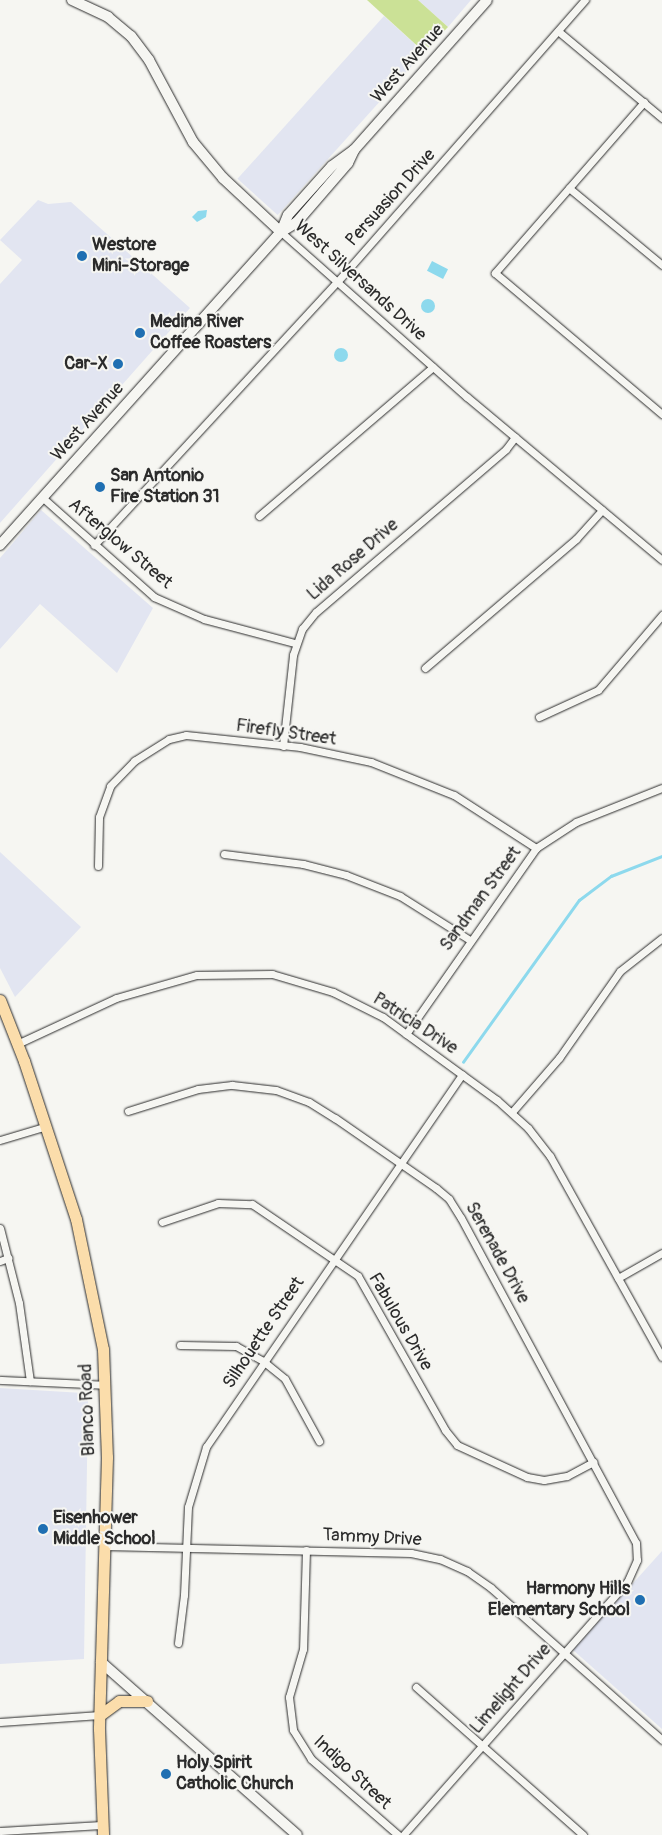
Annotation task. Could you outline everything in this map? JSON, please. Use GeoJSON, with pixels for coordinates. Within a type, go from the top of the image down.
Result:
{"type":"FeatureCollection","features":[{"type":"Feature","properties":{"kind":"main road","name":"West Silversands Drive"},"geometry":{"type":"LineString","coordinates":[[72,0],[102,14],[131,36],[149,60],[193,142],[223,178],[281,232]]}},
{"type":"Feature","properties":{"kind":"main road","name":"West Avenue"},"geometry":{"type":"LineString","coordinates":[[0,544],[281,232],[288,215],[332,166],[354,150],[487,0]]}},
{"type":"Feature","properties":{"kind":"main road","name":"Blanco Road"},"geometry":{"type":"LineString","coordinates":[[0,1000],[47,1126],[80,1238],[103,1349],[106,1385],[105,1546],[100,1715],[103,1830]]}},
{"type":"Feature","properties":{"kind":"main road"},"geometry":{"type":"LineString","coordinates":[[101,1662],[296,1835]]}},
{"type":"Feature","properties":{"kind":"main road"},"geometry":{"type":"LineString","coordinates":[[100,1715],[119,1701],[147,1701]]}},
{"type":"Feature","properties":{"kind":"street","name":"Persuasion Drive"},"geometry":{"type":"LineString","coordinates":[[94,545],[337,282],[585,0]]}},
{"type":"Feature","properties":{"kind":"street"},"geometry":{"type":"LineString","coordinates":[[558,31],[662,118]]}},
{"type":"Feature","properties":{"kind":"street"},"geometry":{"type":"LineString","coordinates":[[644,102],[495,273],[662,414]]}},
{"type":"Feature","properties":{"kind":"street"},"geometry":{"type":"LineString","coordinates":[[569,188],[662,265]]}},
{"type":"Feature","properties":{"kind":"street","name":"West Silversands Drive"},"geometry":{"type":"LineString","coordinates":[[281,232],[433,367],[662,560]]}},
{"type":"Feature","properties":{"kind":"street"},"geometry":{"type":"LineString","coordinates":[[259,516],[433,367]]}},
{"type":"Feature","properties":{"kind":"street","name":"Lida Rose Drive"},"geometry":{"type":"LineString","coordinates":[[283,746],[295,644],[310,617],[506,448],[515,437]]}},
{"type":"Feature","properties":{"kind":"street","name":"Afterglow Street"},"geometry":{"type":"LineString","coordinates":[[42,498],[139,585],[170,606],[204,619],[295,644]]}},
{"type":"Feature","properties":{"kind":"street"},"geometry":{"type":"LineString","coordinates":[[425,668],[576,539],[602,510]]}},
{"type":"Feature","properties":{"kind":"street"},"geometry":{"type":"LineString","coordinates":[[539,717],[598,690],[662,615]]}},
{"type":"Feature","properties":{"kind":"street","name":"Firefly Street"},"geometry":{"type":"LineString","coordinates":[[98,866],[99,817],[103,802],[115,779],[134,760],[169,739],[186,735],[283,746],[362,760],[418,779],[454,795],[536,848]]}},
{"type":"Feature","properties":{"kind":"street","name":"Sandman Street"},"geometry":{"type":"LineString","coordinates":[[406,1034],[536,848],[576,822],[662,788]]}},
{"type":"Feature","properties":{"kind":"street"},"geometry":{"type":"LineString","coordinates":[[224,854],[303,864],[346,874],[400,896],[470,940]]}},
{"type":"Feature","properties":{"kind":"street"},"geometry":{"type":"LineString","coordinates":[[512,1112],[559,1058],[620,971],[662,938]]}},
{"type":"Feature","properties":{"kind":"street","name":"Patricia Drive"},"geometry":{"type":"LineString","coordinates":[[17,1044],[145,987],[197,975],[272,974],[333,992],[383,1017],[512,1112],[550,1156],[662,1357]]}},
{"type":"Feature","properties":{"kind":"street","name":"Silhouette Street"},"geometry":{"type":"LineString","coordinates":[[178,1643],[191,1493],[206,1447],[333,1259],[462,1074]]}},
{"type":"Feature","properties":{"kind":"street","name":"Serenade Drive"},"geometry":{"type":"LineString","coordinates":[[128,1111],[198,1088],[232,1085],[276,1090],[309,1102],[449,1199],[633,1536],[637,1560]]}},
{"type":"Feature","properties":{"kind":"street"},"geometry":{"type":"LineString","coordinates":[[0,1140],[47,1126]]}},
{"type":"Feature","properties":{"kind":"street","name":"Fabulous Drive"},"geometry":{"type":"LineString","coordinates":[[162,1222],[218,1203],[240,1201],[266,1213],[358,1276],[367,1288],[437,1417],[457,1445],[527,1476],[544,1480],[567,1476],[593,1462]]}},
{"type":"Feature","properties":{"kind":"street"},"geometry":{"type":"LineString","coordinates":[[0,1228],[4,1260],[22,1322],[30,1381]]}},
{"type":"Feature","properties":{"kind":"street"},"geometry":{"type":"LineString","coordinates":[[618,1278],[662,1253]]}},
{"type":"Feature","properties":{"kind":"street"},"geometry":{"type":"LineString","coordinates":[[180,1345],[236,1346],[263,1361],[285,1379],[319,1441]]}},
{"type":"Feature","properties":{"kind":"street"},"geometry":{"type":"LineString","coordinates":[[0,1380],[106,1385]]}},
{"type":"Feature","properties":{"kind":"street","name":"Tammy Drive"},"geometry":{"type":"LineString","coordinates":[[105,1546],[411,1553],[453,1564],[485,1584],[662,1740]]}},
{"type":"Feature","properties":{"kind":"street","name":"Indigo Street"},"geometry":{"type":"LineString","coordinates":[[306,1550],[303,1649],[290,1697],[294,1730],[310,1758],[398,1835]]}},
{"type":"Feature","properties":{"kind":"street","name":"Limelight Drive"},"geometry":{"type":"LineString","coordinates":[[403,1835],[627,1582],[637,1560]]}},
{"type":"Feature","properties":{"kind":"street"},"geometry":{"type":"LineString","coordinates":[[416,1687],[582,1835]]}},
{"type":"Feature","properties":{"kind":"street"},"geometry":{"type":"LineString","coordinates":[[0,1722],[100,1715]]}},
{"type":"Feature","properties":{"kind":"street"},"geometry":{"type":"LineString","coordinates":[[0,1831],[103,1830]]}},
{"type":"Feature","properties":{"kind":"shaded area"},"geometry":{"type":"Polygon","coordinates":[[[418,0],[471,0],[448,27],[418,0]]]}},
{"type":"Feature","properties":{"kind":"shaded area"},"geometry":{"type":"Polygon","coordinates":[[[384,16],[424,52],[278,215],[237,179],[384,16]]]}},
{"type":"Feature","properties":{"kind":"shaded area"},"geometry":{"type":"Polygon","coordinates":[[[38,200],[48,204],[71,202],[190,308],[0,523],[0,284],[22,260],[0,240],[38,200]]]}},
{"type":"Feature","properties":{"kind":"shaded area"},"geometry":{"type":"Polygon","coordinates":[[[41,510],[153,608],[117,673],[40,604],[0,649],[0,558],[41,510]]]}},
{"type":"Feature","properties":{"kind":"shaded area"},"geometry":{"type":"Polygon","coordinates":[[[0,852],[81,927],[15,997],[0,968],[0,852]]]}},
{"type":"Feature","properties":{"kind":"shaded area","name":"Eisenhower Middle School"},"geometry":{"type":"Polygon","coordinates":[[[0,1388],[83,1393],[88,1400],[84,1659],[0,1664],[0,1388]]]}},
{"type":"Feature","properties":{"kind":"shaded area","name":"Harmony Hills Elementary School"},"geometry":{"type":"Polygon","coordinates":[[[662,1551],[662,1729],[573,1650],[662,1551]]]}},
{"type":"Feature","properties":{"kind":"green space"},"geometry":{"type":"Polygon","coordinates":[[[367,0],[418,0],[448,27],[424,52],[367,0]]]}},
{"type":"Feature","properties":{"kind":"water"},"geometry":{"type":"Polygon","coordinates":[[[207,210],[206,217],[197,222],[192,217],[198,211],[207,210]]]}},
{"type":"Feature","properties":{"kind":"water"},"geometry":{"type":"Polygon","coordinates":[[[432,261],[448,269],[443,279],[427,271],[432,261]]]}},
{"type":"Feature","properties":{"kind":"water"},"geometry":{"type":"Polygon","coordinates":[[[425,299],[431,299],[435,306],[431,313],[425,313],[421,309],[421,303],[425,299]]]}},
{"type":"Feature","properties":{"kind":"water"},"geometry":{"type":"Polygon","coordinates":[[[341,348],[346,350],[348,355],[346,360],[341,362],[336,360],[334,355],[336,350],[341,348]]]}},
{"type":"Feature","properties":{"kind":"waterway"},"geometry":{"type":"LineString","coordinates":[[463,1062],[579,900],[611,876],[662,856]]}},
{"type":"Feature","properties":{"kind":"place","name":"Westore Mini-Storage"},"geometry":{"type":"Point","coordinates":[82,256]}},
{"type":"Feature","properties":{"kind":"place","name":"Medina River Coffee Roasters"},"geometry":{"type":"Point","coordinates":[140,333]}},
{"type":"Feature","properties":{"kind":"place","name":"Car-X"},"geometry":{"type":"Point","coordinates":[118,364]}},
{"type":"Feature","properties":{"kind":"place","name":"San Antonio Fire Station 31"},"geometry":{"type":"Point","coordinates":[100,487]}},
{"type":"Feature","properties":{"kind":"place","name":"Eisenhower Middle School"},"geometry":{"type":"Point","coordinates":[43,1529]}},
{"type":"Feature","properties":{"kind":"place","name":"Harmony Hills Elementary School"},"geometry":{"type":"Point","coordinates":[640,1600]}},
{"type":"Feature","properties":{"kind":"place","name":"Holy Spirit Catholic Church"},"geometry":{"type":"Point","coordinates":[166,1774]}}]}
